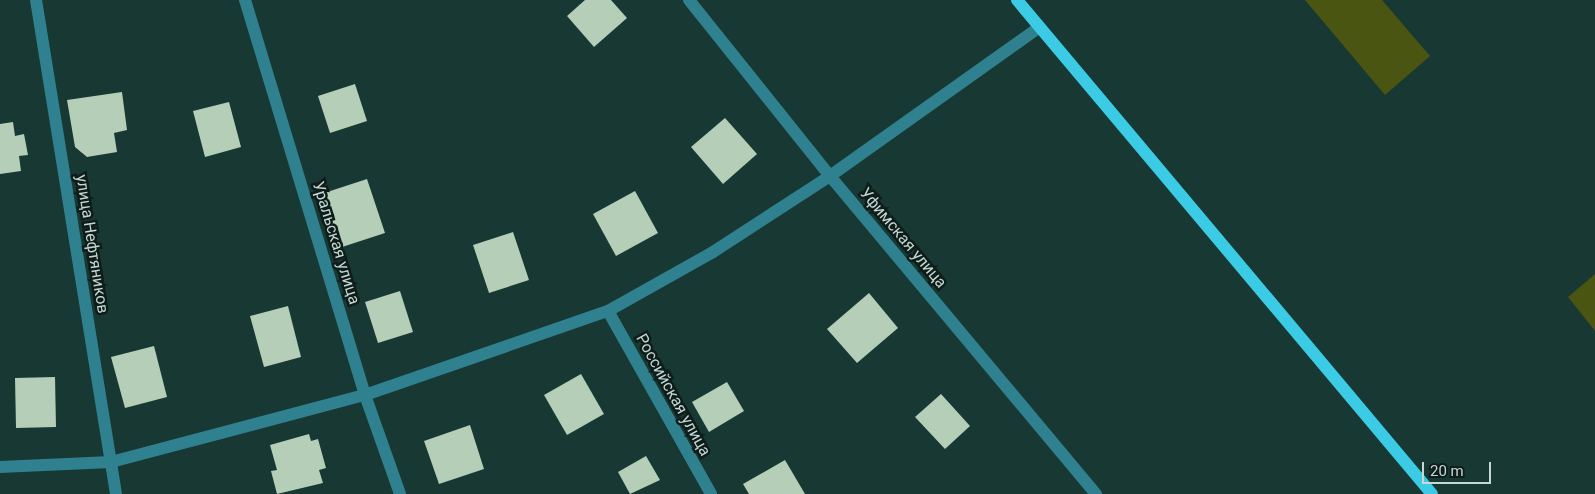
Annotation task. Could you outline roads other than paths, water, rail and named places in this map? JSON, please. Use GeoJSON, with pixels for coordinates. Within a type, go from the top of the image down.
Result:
{"type":"FeatureCollection","features":[{"type":"Feature","properties":{"kind":"main road"},"geometry":{"type":"LineString","coordinates":[[1017,0],[1432,494]]}},
{"type":"Feature","properties":{"kind":"street","name":"улица Нефтяников"},"geometry":{"type":"LineString","coordinates":[[36,0],[116,494]]}},
{"type":"Feature","properties":{"kind":"street","name":"Уральская улица"},"geometry":{"type":"LineString","coordinates":[[245,0],[365,395],[400,494]]}},
{"type":"Feature","properties":{"kind":"street","name":"Уфимская улица"},"geometry":{"type":"LineString","coordinates":[[689,0],[830,176],[1096,494]]}},
{"type":"Feature","properties":{"kind":"street"},"geometry":{"type":"LineString","coordinates":[[0,467],[111,462],[365,395],[608,311],[713,252],[830,176],[1040,27]]}},
{"type":"Feature","properties":{"kind":"street","name":"Российская улица"},"geometry":{"type":"LineString","coordinates":[[608,311],[711,494]]}}]}
